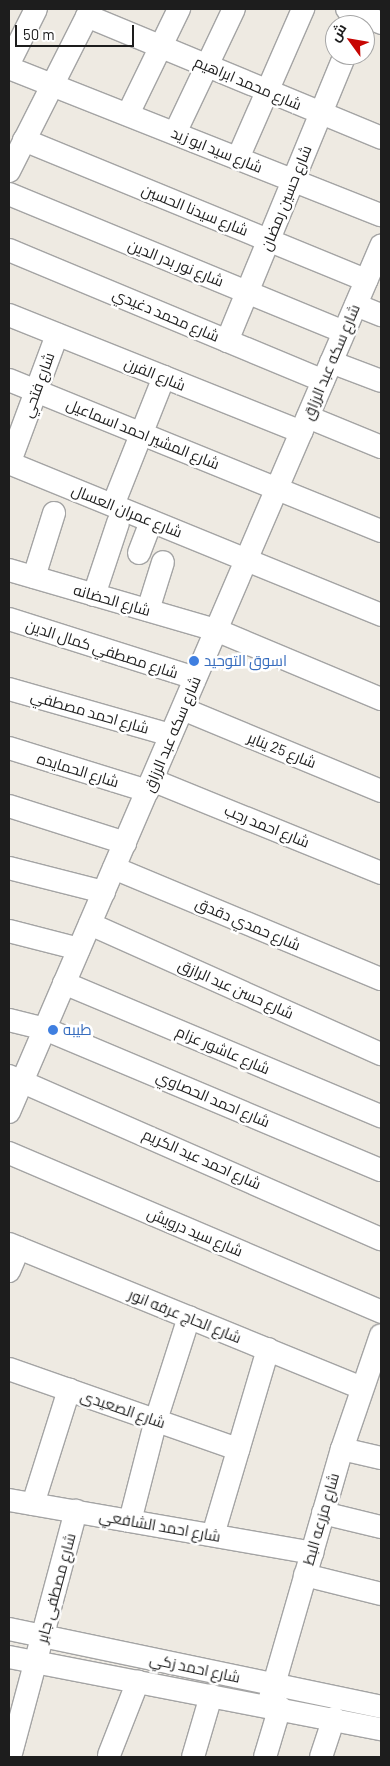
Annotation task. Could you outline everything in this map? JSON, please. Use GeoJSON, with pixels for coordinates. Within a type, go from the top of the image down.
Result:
{"type":"FeatureCollection","features":[{"type":"Feature","properties":{"kind":"street"},"geometry":{"type":"LineString","coordinates":[[9,63],[36,9]]}},
{"type":"Feature","properties":{"kind":"street"},"geometry":{"type":"LineString","coordinates":[[128,114],[179,9]]}},
{"type":"Feature","properties":{"kind":"street"},"geometry":{"type":"LineString","coordinates":[[175,133],[234,9]]}},
{"type":"Feature","properties":{"kind":"street"},"geometry":{"type":"LineString","coordinates":[[238,158],[303,9]]}},
{"type":"Feature","properties":{"kind":"street"},"geometry":{"type":"LineString","coordinates":[[14,156],[89,11]]}},
{"type":"Feature","properties":{"kind":"street","name":"شارع محمد ابراهيم"},"geometry":{"type":"LineString","coordinates":[[89,11],[161,46],[381,138]]}},
{"type":"Feature","properties":{"kind":"street","name":"شارع حسين رمضان"},"geometry":{"type":"LineString","coordinates":[[227,341],[341,65]]}},
{"type":"Feature","properties":{"kind":"street","name":"شارع سيد ابو زيد"},"geometry":{"type":"LineString","coordinates":[[9,68],[381,215]]}},
{"type":"Feature","properties":{"kind":"street","name":"شارع سيدنا الحسين"},"geometry":{"type":"LineString","coordinates":[[14,156],[268,240],[366,280]]}},
{"type":"Feature","properties":{"kind":"street","name":"شارع نور بدر الدين"},"geometry":{"type":"LineString","coordinates":[[9,194],[344,332]]}},
{"type":"Feature","properties":{"kind":"street","name":"شارع محمد دغيدي"},"geometry":{"type":"LineString","coordinates":[[9,250],[227,341],[327,371],[381,382]]}},
{"type":"Feature","properties":{"kind":"street","name":"شارع سكه عبد الرزاق"},"geometry":{"type":"LineString","coordinates":[[9,1112],[15,1078],[45,1029],[366,280],[380,254]]}},
{"type":"Feature","properties":{"kind":"street"},"geometry":{"type":"LineString","coordinates":[[356,305],[381,315]]}},
{"type":"Feature","properties":{"kind":"street","name":"شارع الفرن"},"geometry":{"type":"LineString","coordinates":[[9,315],[164,377],[304,425],[381,447]]}},
{"type":"Feature","properties":{"kind":"street","name":"شارع فتحي"},"geometry":{"type":"LineString","coordinates":[[9,463],[57,335]]}},
{"type":"Feature","properties":{"kind":"street"},"geometry":{"type":"LineString","coordinates":[[94,595],[115,514],[141,434],[164,377]]}},
{"type":"Feature","properties":{"kind":"street","name":"شارع المشير احمد اسماعيل"},"geometry":{"type":"LineString","coordinates":[[9,380],[381,531]]}},
{"type":"Feature","properties":{"kind":"street","name":"شارع عمران العسال"},"geometry":{"type":"LineString","coordinates":[[9,463],[115,514],[151,521],[381,615]]}},
{"type":"Feature","properties":{"kind":"street"},"geometry":{"type":"LineString","coordinates":[[34,577],[54,513]]}},
{"type":"Feature","properties":{"kind":"street"},"geometry":{"type":"LineString","coordinates":[[140,553],[151,521]]}},
{"type":"Feature","properties":{"kind":"street"},"geometry":{"type":"LineString","coordinates":[[148,610],[163,562]]}},
{"type":"Feature","properties":{"kind":"street","name":"شارع الحضانه"},"geometry":{"type":"LineString","coordinates":[[9,570],[216,630],[381,699]]}},
{"type":"Feature","properties":{"kind":"street","name":"شارع مصطفي كمال الدين"},"geometry":{"type":"LineString","coordinates":[[9,620],[196,678]]}},
{"type":"Feature","properties":{"kind":"street","name":"شارع احمد مصطفي"},"geometry":{"type":"LineString","coordinates":[[9,689],[171,735]]}},
{"type":"Feature","properties":{"kind":"street","name":"شارع 25 يناير"},"geometry":{"type":"LineString","coordinates":[[182,709],[381,791]]}},
{"type":"Feature","properties":{"kind":"street","name":"شارع الحمايده"},"geometry":{"type":"LineString","coordinates":[[9,748],[150,785]]}},
{"type":"Feature","properties":{"kind":"street","name":"شارع احمد رجب"},"geometry":{"type":"LineString","coordinates":[[150,785],[381,873]]}},
{"type":"Feature","properties":{"kind":"street"},"geometry":{"type":"LineString","coordinates":[[9,806],[124,843]]}},
{"type":"Feature","properties":{"kind":"street"},"geometry":{"type":"LineString","coordinates":[[9,868],[104,892]]}},
{"type":"Feature","properties":{"kind":"street","name":"شارع حمدي دقدق"},"geometry":{"type":"LineString","coordinates":[[114,868],[381,979]]}},
{"type":"Feature","properties":{"kind":"street","name":"شارع حسن عبد الرازق"},"geometry":{"type":"LineString","coordinates":[[90,924],[381,1054]]}},
{"type":"Feature","properties":{"kind":"street"},"geometry":{"type":"LineString","coordinates":[[9,931],[79,949]]}},
{"type":"Feature","properties":{"kind":"street","name":"شارع عاشور عزام"},"geometry":{"type":"LineString","coordinates":[[64,984],[381,1116]]}},
{"type":"Feature","properties":{"kind":"street","name":"شارع احمد الحصاوي"},"geometry":{"type":"LineString","coordinates":[[9,1020],[45,1029],[381,1170]]}},
{"type":"Feature","properties":{"kind":"street","name":"شارع احمد عبد الكريم"},"geometry":{"type":"LineString","coordinates":[[15,1078],[381,1238]]}},
{"type":"Feature","properties":{"kind":"street","name":"شارع سيد درويش"},"geometry":{"type":"LineString","coordinates":[[9,1153],[381,1312]]}},
{"type":"Feature","properties":{"kind":"street"},"geometry":{"type":"LineString","coordinates":[[9,1271],[14,1246]]}},
{"type":"Feature","properties":{"kind":"street","name":"شارع الحاج عرفه انور"},"geometry":{"type":"LineString","coordinates":[[14,1246],[268,1349],[370,1383]]}},
{"type":"Feature","properties":{"kind":"street"},"geometry":{"type":"LineString","coordinates":[[130,1521],[156,1420],[189,1317]]}},
{"type":"Feature","properties":{"kind":"street","name":"شارع مزرعه البط"},"geometry":{"type":"LineString","coordinates":[[265,1757],[273,1699],[305,1575],[342,1449],[370,1383],[381,1335]]}},
{"type":"Feature","properties":{"kind":"street"},"geometry":{"type":"LineString","coordinates":[[213,1535],[268,1349]]}},
{"type":"Feature","properties":{"kind":"street","name":"شارع الصعيدى"},"geometry":{"type":"LineString","coordinates":[[9,1369],[238,1449]]}},
{"type":"Feature","properties":{"kind":"street"},"geometry":{"type":"LineString","coordinates":[[33,1504],[69,1390]]}},
{"type":"Feature","properties":{"kind":"street"},"geometry":{"type":"LineString","coordinates":[[342,1449],[381,1458]]}},
{"type":"Feature","properties":{"kind":"street","name":"شارع احمد الشافعي"},"geometry":{"type":"LineString","coordinates":[[9,1500],[312,1553]]}},
{"type":"Feature","properties":{"kind":"street","name":"شارع مصطفى جابر"},"geometry":{"type":"LineString","coordinates":[[11,1757],[76,1512]]}},
{"type":"Feature","properties":{"kind":"street"},"geometry":{"type":"LineString","coordinates":[[323,1513],[381,1527]]}},
{"type":"Feature","properties":{"kind":"street"},"geometry":{"type":"LineString","coordinates":[[305,1575],[381,1594]]}},
{"type":"Feature","properties":{"kind":"street","name":"شارع احمد زكي"},"geometry":{"type":"LineString","coordinates":[[9,1629],[43,1635],[273,1699],[334,1718],[381,1729]]}},
{"type":"Feature","properties":{"kind":"street","name":"شارع احمد زكي"},"geometry":{"type":"LineString","coordinates":[[9,1657],[36,1664],[138,1681],[211,1696],[381,1707]]}},
{"type":"Feature","properties":{"kind":"street"},"geometry":{"type":"LineString","coordinates":[[109,1754],[138,1681]]}},
{"type":"Feature","properties":{"kind":"street"},"geometry":{"type":"LineString","coordinates":[[193,1757],[211,1696]]}},
{"type":"Feature","properties":{"kind":"street"},"geometry":{"type":"LineString","coordinates":[[321,1757],[334,1718]]}},
{"type":"Feature","properties":{"kind":"place","name":"اسوق التوحيد"},"geometry":{"type":"Point","coordinates":[194,661]}},
{"type":"Feature","properties":{"kind":"place","name":"طيبه"},"geometry":{"type":"Point","coordinates":[53,1030]}}]}
